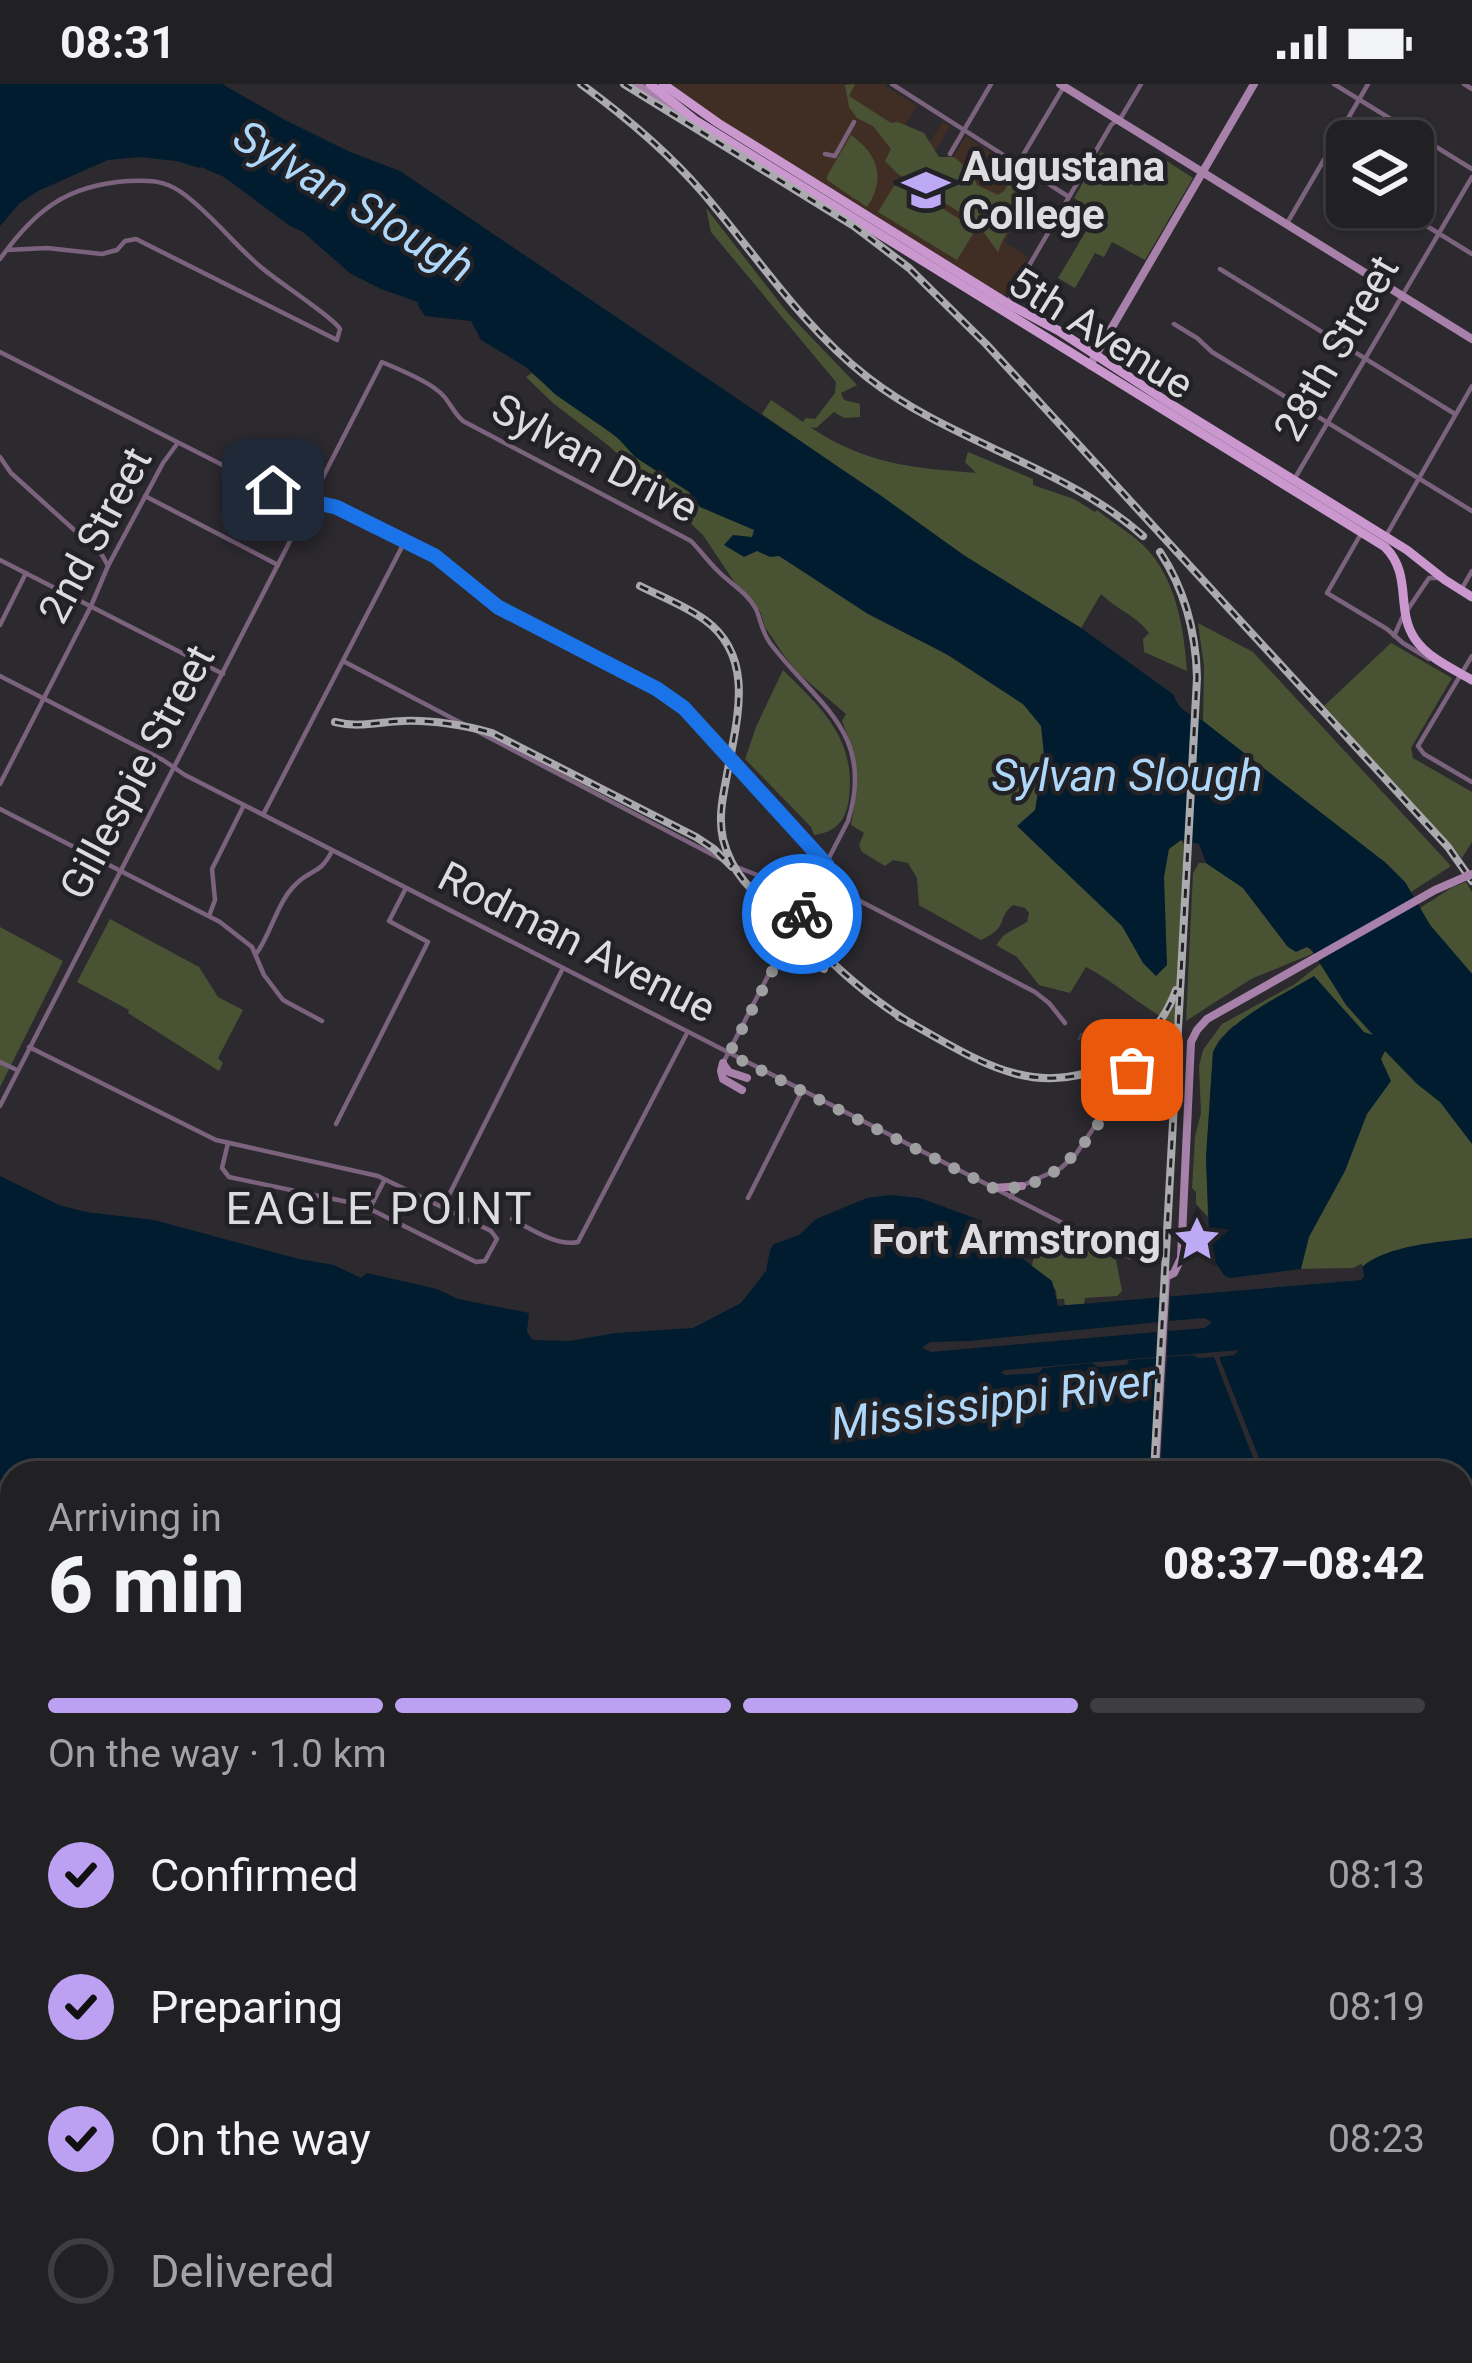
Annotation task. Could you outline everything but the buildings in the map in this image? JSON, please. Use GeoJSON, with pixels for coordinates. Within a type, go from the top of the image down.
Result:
{"type":"FeatureCollection","features":[{"type":"Feature","properties":{"kind":"main road","name":"5th Avenue"},"geometry":{"type":"LineString","coordinates":[[650,84],[695,120],[1093,360],[1472,597]]}},
{"type":"Feature","properties":{"kind":"main road","name":"5th Avenue"},"geometry":{"type":"LineString","coordinates":[[663,84],[1005,306]]}},
{"type":"Feature","properties":{"kind":"main road","name":"5th Avenue"},"geometry":{"type":"LineString","coordinates":[[1292,484],[1362,532],[1383,540]]}},
{"type":"Feature","properties":{"kind":"main road"},"geometry":{"type":"LineString","coordinates":[[1383,540],[1400,568],[1414,638],[1466,676]]}},
{"type":"Feature","properties":{"kind":"street"},"geometry":{"type":"LineString","coordinates":[[636,84],[695,120]]}},
{"type":"Feature","properties":{"kind":"street"},"geometry":{"type":"LineString","coordinates":[[892,84],[1069,197]]}},
{"type":"Feature","properties":{"kind":"street"},"geometry":{"type":"LineString","coordinates":[[950,154],[991,84]]}},
{"type":"Feature","properties":{"kind":"street"},"geometry":{"type":"LineString","coordinates":[[1093,360],[1254,84]]}},
{"type":"Feature","properties":{"kind":"street"},"geometry":{"type":"LineString","coordinates":[[1334,84],[1472,173]]}},
{"type":"Feature","properties":{"kind":"street"},"geometry":{"type":"LineString","coordinates":[[1286,225],[1368,84]]}},
{"type":"Feature","properties":{"kind":"street"},"geometry":{"type":"LineString","coordinates":[[1463,84],[1472,89]]}},
{"type":"Feature","properties":{"kind":"street"},"geometry":{"type":"LineString","coordinates":[[1017,165],[1062,85],[1472,339]]}},
{"type":"Feature","properties":{"kind":"street"},"geometry":{"type":"LineString","coordinates":[[1005,306],[1138,85]]}},
{"type":"Feature","properties":{"kind":"street"},"geometry":{"type":"LineString","coordinates":[[825,154],[835,155],[854,122]]}},
{"type":"Feature","properties":{"kind":"street","name":"28th Street"},"geometry":{"type":"LineString","coordinates":[[1292,484],[1472,173]]}},
{"type":"Feature","properties":{"kind":"street"},"geometry":{"type":"LineString","coordinates":[[0,259],[7,250],[47,208],[80,189],[157,181],[181,192],[259,266],[336,321],[338,340],[136,239],[102,254],[47,248],[7,250]]}},
{"type":"Feature","properties":{"kind":"street"},"geometry":{"type":"LineString","coordinates":[[1431,228],[1472,254]]}},
{"type":"Feature","properties":{"kind":"street"},"geometry":{"type":"LineString","coordinates":[[1220,269],[1455,414]]}},
{"type":"Feature","properties":{"kind":"street"},"geometry":{"type":"LineString","coordinates":[[1174,324],[1472,511]]}},
{"type":"Feature","properties":{"kind":"street"},"geometry":{"type":"LineString","coordinates":[[0,352],[273,490],[338,508]]}},
{"type":"Feature","properties":{"kind":"street","name":"Sylvan Drive"},"geometry":{"type":"LineString","coordinates":[[311,502],[382,362],[436,388],[463,421],[691,541],[742,591],[756,610],[766,638],[826,704],[844,730],[853,759],[855,790],[848,821],[723,1063]]}},
{"type":"Feature","properties":{"kind":"street"},"geometry":{"type":"LineString","coordinates":[[1383,540],[1472,386]]}},
{"type":"Feature","properties":{"kind":"street","name":"2nd Street"},"geometry":{"type":"LineString","coordinates":[[0,784],[108,566],[178,442]]}},
{"type":"Feature","properties":{"kind":"street"},"geometry":{"type":"LineString","coordinates":[[0,457],[10,473],[102,555],[108,566]]}},
{"type":"Feature","properties":{"kind":"street"},"geometry":{"type":"LineString","coordinates":[[320,485],[323,498],[445,563],[498,607],[657,689],[684,708],[854,896],[1028,988],[1065,1023]]}},
{"type":"Feature","properties":{"kind":"street"},"geometry":{"type":"LineString","coordinates":[[145,496],[278,565]]}},
{"type":"Feature","properties":{"kind":"street","name":"Gillespie Street"},"geometry":{"type":"LineString","coordinates":[[0,1106],[311,502]]}},
{"type":"Feature","properties":{"kind":"street"},"geometry":{"type":"LineString","coordinates":[[1362,532],[1327,593],[1430,660],[1449,666]]}},
{"type":"Feature","properties":{"kind":"street"},"geometry":{"type":"LineString","coordinates":[[263,815],[404,541]]}},
{"type":"Feature","properties":{"kind":"street"},"geometry":{"type":"LineString","coordinates":[[0,560],[223,674]]}},
{"type":"Feature","properties":{"kind":"street"},"geometry":{"type":"LineString","coordinates":[[1461,590],[1472,571]]}},
{"type":"Feature","properties":{"kind":"street"},"geometry":{"type":"LineString","coordinates":[[0,625],[26,573]]}},
{"type":"Feature","properties":{"kind":"street"},"geometry":{"type":"LineString","coordinates":[[1394,636],[1429,578],[1445,580]]}},
{"type":"Feature","properties":{"kind":"street"},"geometry":{"type":"LineString","coordinates":[[1472,656],[1466,676],[1418,746],[1472,782]]}},
{"type":"Feature","properties":{"kind":"street"},"geometry":{"type":"LineString","coordinates":[[343,661],[734,866],[811,895]]}},
{"type":"Feature","properties":{"kind":"street","name":"Rodman Avenue"},"geometry":{"type":"LineString","coordinates":[[0,676],[1129,1257]]}},
{"type":"Feature","properties":{"kind":"street"},"geometry":{"type":"LineString","coordinates":[[208,916],[214,900],[212,869],[244,805]]}},
{"type":"Feature","properties":{"kind":"street"},"geometry":{"type":"LineString","coordinates":[[0,808],[233,931],[256,954],[264,975],[283,1000],[322,1021]]}},
{"type":"Feature","properties":{"kind":"street"},"geometry":{"type":"LineString","coordinates":[[256,954],[291,889],[322,868],[333,850]]}},
{"type":"Feature","properties":{"kind":"street"},"geometry":{"type":"LineString","coordinates":[[1156,1461],[1166,1281],[1180,1258],[1191,1042],[1208,1019],[1435,890],[1472,874]]}},
{"type":"Feature","properties":{"kind":"street"},"geometry":{"type":"LineString","coordinates":[[336,1124],[428,942],[389,921],[406,888]]}},
{"type":"Feature","properties":{"kind":"street"},"geometry":{"type":"LineString","coordinates":[[443,1207],[563,968]]}},
{"type":"Feature","properties":{"kind":"street"},"geometry":{"type":"LineString","coordinates":[[1010,1197],[1076,1154],[1136,1065],[1167,1032]]}},
{"type":"Feature","properties":{"kind":"street"},"geometry":{"type":"LineString","coordinates":[[512,1219],[563,1243],[578,1242],[687,1033]]}},
{"type":"Feature","properties":{"kind":"street"},"geometry":{"type":"LineString","coordinates":[[29,1047],[206,1135],[385,1178],[496,1239],[483,1263],[370,1208],[226,1176],[222,1168],[228,1143]]}},
{"type":"Feature","properties":{"kind":"street"},"geometry":{"type":"LineString","coordinates":[[0,1062],[17,1070]]}},
{"type":"Feature","properties":{"kind":"street"},"geometry":{"type":"LineString","coordinates":[[723,1063],[728,1072],[747,1078]]}},
{"type":"Feature","properties":{"kind":"street"},"geometry":{"type":"LineString","coordinates":[[723,1063],[723,1079],[742,1090]]}},
{"type":"Feature","properties":{"kind":"street"},"geometry":{"type":"LineString","coordinates":[[748,1198],[802,1091]]}},
{"type":"Feature","properties":{"kind":"street"},"geometry":{"type":"LineString","coordinates":[[370,1208],[385,1178]]}},
{"type":"Feature","properties":{"kind":"street"},"geometry":{"type":"LineString","coordinates":[[993,1188],[1022,1186]]}},
{"type":"Feature","properties":{"kind":"shaded area","name":"Augustana College"},"geometry":{"type":"Polygon","coordinates":[[[670,84],[885,84],[917,106],[896,140],[920,157],[943,122],[950,126],[929,161],[945,172],[966,136],[1025,177],[1013,200],[1025,208],[1004,242],[1028,257],[1004,296],[670,84]]]}},
{"type":"Feature","properties":{"kind":"green space"},"geometry":{"type":"Polygon","coordinates":[[[855,84],[849,96],[891,123],[924,133],[939,157],[954,157],[972,173],[977,185],[998,195],[1012,172],[1022,179],[1019,194],[1037,206],[1033,214],[1011,227],[998,252],[977,223],[885,161],[891,149],[849,107],[845,85],[855,84]]]}},
{"type":"Feature","properties":{"kind":"green space"},"geometry":{"type":"Polygon","coordinates":[[[851,135],[868,150],[876,168],[876,187],[867,207],[827,180],[851,135]]]}},
{"type":"Feature","properties":{"kind":"green space"},"geometry":{"type":"Polygon","coordinates":[[[1101,152],[1146,178],[1159,156],[1193,178],[1145,260],[1112,242],[1104,257],[1095,253],[1075,288],[1058,278],[1097,213],[1074,198],[1101,152]]]}},
{"type":"Feature","properties":{"kind":"green space"},"geometry":{"type":"Polygon","coordinates":[[[897,181],[976,229],[957,260],[878,212],[897,181]]]}},
{"type":"Feature","properties":{"kind":"green space"},"geometry":{"type":"Polygon","coordinates":[[[706,208],[787,312],[857,385],[841,393],[844,400],[860,404],[860,417],[844,418],[834,412],[816,428],[810,427],[850,449],[910,466],[976,473],[965,462],[968,452],[1097,510],[1143,545],[1163,572],[1180,621],[1187,671],[1144,652],[1143,639],[1149,633],[1101,594],[1081,628],[965,556],[762,414],[771,400],[803,422],[815,419],[835,393],[836,382],[711,232],[706,208]]]}},
{"type":"Feature","properties":{"kind":"green space"},"geometry":{"type":"Polygon","coordinates":[[[532,373],[638,456],[1023,704],[1169,848],[1181,840],[1175,1024],[1086,967],[1070,993],[1039,985],[1017,957],[996,945],[1027,922],[1025,908],[1013,905],[996,931],[981,940],[919,905],[917,878],[908,863],[893,860],[885,866],[862,852],[859,845],[864,833],[851,825],[856,772],[842,721],[846,714],[798,673],[765,627],[760,611],[703,535],[609,446],[553,403],[526,377],[532,373]]]}},
{"type":"Feature","properties":{"kind":"green space"},"geometry":{"type":"Polygon","coordinates":[[[1198,623],[1253,652],[1451,866],[1411,892],[1405,882],[1203,721],[1204,666],[1198,623]]]}},
{"type":"Feature","properties":{"kind":"green space"},"geometry":{"type":"Polygon","coordinates":[[[1391,643],[1452,678],[1411,748],[1413,758],[1472,792],[1472,842],[1462,858],[1324,706],[1391,643]]]}},
{"type":"Feature","properties":{"kind":"green space"},"geometry":{"type":"Polygon","coordinates":[[[783,670],[823,712],[847,758],[850,777],[845,813],[834,828],[814,835],[745,759],[783,670]]]}},
{"type":"Feature","properties":{"kind":"green space"},"geometry":{"type":"Polygon","coordinates":[[[1199,863],[1243,888],[1288,947],[1307,947],[1314,953],[1251,979],[1186,1021],[1193,873],[1199,863]]]}},
{"type":"Feature","properties":{"kind":"green space"},"geometry":{"type":"Polygon","coordinates":[[[1466,882],[1472,892],[1472,974],[1420,908],[1466,882]]]}},
{"type":"Feature","properties":{"kind":"green space"},"geometry":{"type":"Polygon","coordinates":[[[110,919],[199,967],[218,997],[243,1010],[218,1058],[223,1063],[219,1071],[129,1010],[77,982],[110,919]]]}},
{"type":"Feature","properties":{"kind":"green space"},"geometry":{"type":"Polygon","coordinates":[[[0,927],[63,961],[0,1087],[0,927]]]}},
{"type":"Feature","properties":{"kind":"green space"},"geometry":{"type":"Polygon","coordinates":[[[1320,964],[1386,1051],[1472,1124],[1472,1256],[1364,1277],[1361,1264],[1292,1269],[1234,1025],[1213,1052],[1206,1158],[1208,1217],[1196,1204],[1192,1188],[1203,1050],[1222,1024],[1295,984],[1320,964]]]}},
{"type":"Feature","properties":{"kind":"green space"},"geometry":{"type":"Polygon","coordinates":[[[1065,1233],[1116,1260],[1122,1291],[1117,1296],[1065,1305],[1064,1299],[1057,1299],[1056,1290],[1032,1266],[1037,1239],[1058,1246],[1065,1233]]]}},
{"type":"Feature","properties":{"kind":"water","name":"Sylvan Slough"},"geometry":{"type":"Polygon","coordinates":[[[0,84],[222,84],[350,152],[400,171],[965,556],[1081,628],[1174,695],[1185,711],[1405,882],[1430,925],[1472,974],[1472,1144],[1440,1102],[1385,1051],[1381,1059],[1391,1081],[1367,1114],[1345,1171],[1309,1237],[1301,1269],[1224,1275],[1210,1254],[1206,1158],[1213,1052],[1244,1018],[1314,976],[1364,1032],[1373,1035],[1346,1005],[1311,949],[1296,952],[1288,947],[1243,888],[1206,863],[1199,844],[1181,840],[1169,849],[1164,877],[1167,965],[1156,976],[1122,926],[1017,826],[1035,810],[1044,755],[1041,726],[1023,704],[779,556],[757,551],[744,557],[724,545],[733,535],[752,537],[754,530],[700,507],[689,492],[635,457],[617,437],[556,395],[526,367],[481,340],[471,321],[425,316],[416,303],[351,274],[200,168],[140,157],[108,160],[38,191],[0,226],[0,84]]]}},
{"type":"Feature","properties":{"kind":"water","name":"Mississippi River"},"geometry":{"type":"Polygon","coordinates":[[[0,1176],[59,1205],[86,1212],[154,1220],[334,1265],[361,1278],[367,1273],[529,1313],[527,1332],[533,1340],[569,1341],[693,1328],[741,1303],[766,1271],[774,1244],[799,1235],[816,1219],[867,1198],[890,1195],[920,1198],[982,1221],[977,1246],[1019,1256],[1052,1281],[1058,1306],[1362,1280],[1362,1267],[1385,1254],[1472,1238],[1472,1461],[0,1461],[0,1176]]]}},
{"type":"Feature","properties":{"kind":"pier"},"geometry":{"type":"Polygon","coordinates":[[[201,167],[224,177],[303,232],[351,274],[418,302],[416,316],[408,306],[349,279],[223,186],[201,175],[201,167]]]}},
{"type":"Feature","properties":{"kind":"pier"},"geometry":{"type":"Polygon","coordinates":[[[1362,1264],[1364,1277],[1360,1279],[1170,1296],[1169,1321],[1204,1318],[1212,1322],[1205,1328],[1168,1331],[1167,1356],[1239,1350],[1219,1357],[1260,1461],[1254,1461],[1214,1357],[1167,1357],[1161,1461],[1152,1461],[1156,1358],[1129,1360],[1127,1365],[1098,1367],[1092,1363],[1043,1368],[1039,1373],[1001,1373],[1005,1370],[1156,1357],[1157,1332],[931,1352],[922,1348],[930,1342],[1158,1322],[1160,1292],[1357,1274],[1362,1264]]]}},
{"type":"Feature","properties":{"kind":"railway"},"geometry":{"type":"LineString","coordinates":[[581,84],[675,163],[800,313],[867,377],[934,420],[1078,490],[1143,536]]}},
{"type":"Feature","properties":{"kind":"railway"},"geometry":{"type":"LineString","coordinates":[[624,84],[854,226],[909,268],[986,344],[1448,847],[1472,881]]}},
{"type":"Feature","properties":{"kind":"railway"},"geometry":{"type":"LineString","coordinates":[[1155,1461],[1197,678],[1188,612],[1160,552]]}},
{"type":"Feature","properties":{"kind":"railway"},"geometry":{"type":"LineString","coordinates":[[640,586],[705,620],[732,653],[738,713],[721,823],[735,869],[852,980],[912,1024]]}},
{"type":"Feature","properties":{"kind":"railway"},"geometry":{"type":"LineString","coordinates":[[335,722],[425,721],[492,733],[696,837],[732,867]]}},
{"type":"Feature","properties":{"kind":"railway"},"geometry":{"type":"LineString","coordinates":[[749,930],[824,969]]}},
{"type":"Feature","properties":{"kind":"railway"},"geometry":{"type":"LineString","coordinates":[[899,1017],[1002,1069],[1042,1078],[1067,1077],[1091,1072],[1133,1049],[1151,1033],[1176,990]]}},
{"type":"Feature","properties":{"kind":"way so far"},"geometry":{"type":"LineString","coordinates":[[802,914],[729,1054],[993,1188],[1022,1186],[1067,1163],[1090,1137],[1132,1070]]}},
{"type":"Feature","properties":{"kind":"place","name":"Augustana College"},"geometry":{"type":"Point","coordinates":[926,190]}},
{"type":"Feature","properties":{"kind":"place","name":"Fort Armstrong"},"geometry":{"type":"Point","coordinates":[1197,1239]}},
{"type":"Feature","properties":{"kind":"district","name":"EAGLE POINT"},"geometry":{"type":"Point","coordinates":[380,1208]}},
{"type":"Feature","properties":{"kind":"route"},"geometry":{"type":"LineString","coordinates":[[273,490],[336,507],[435,556],[498,607],[657,689],[684,708],[827,865],[802,914]]}}]}
